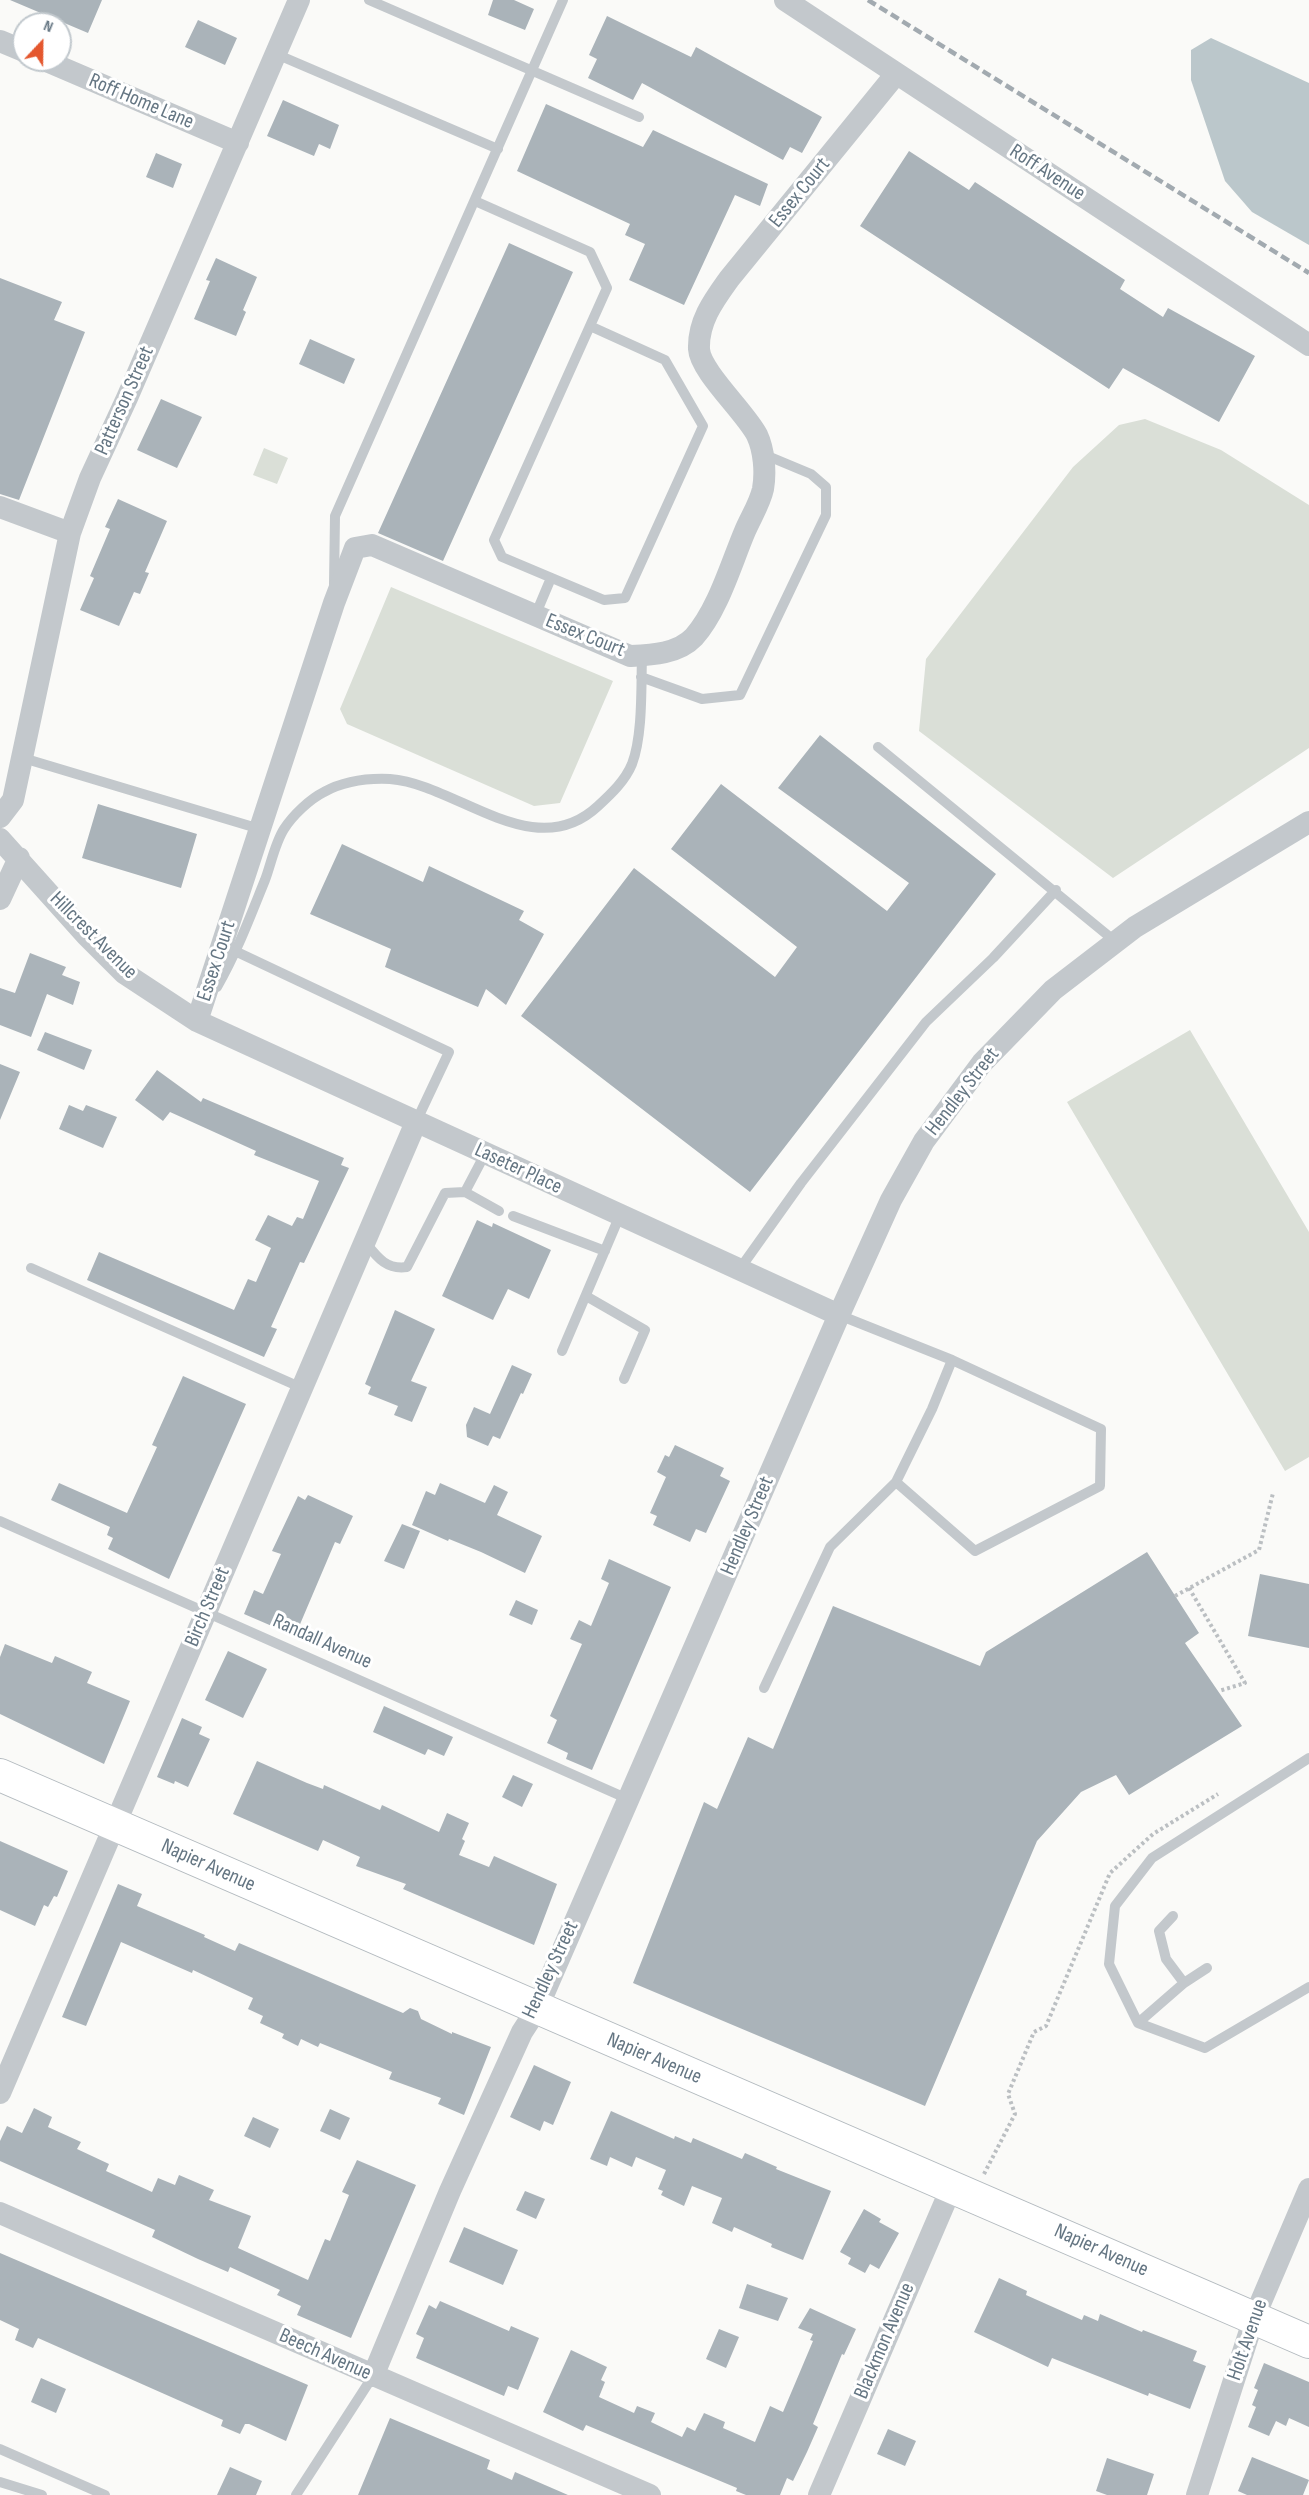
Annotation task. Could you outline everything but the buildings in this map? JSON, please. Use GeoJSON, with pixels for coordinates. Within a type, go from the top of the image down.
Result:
{"type":"FeatureCollection","features":[{"type":"Feature","properties":{"kind":"street","name":"Patterson Street"},"geometry":{"type":"LineString","coordinates":[[0,817],[13,800],[70,533],[90,478],[127,398],[299,0]]}},
{"type":"Feature","properties":{"kind":"street","name":"Roff Avenue"},"geometry":{"type":"LineString","coordinates":[[785,0],[1309,345]]}},
{"type":"Feature","properties":{"kind":"street","name":"Roff Home Lane"},"geometry":{"type":"LineString","coordinates":[[72,72],[238,143]]}},
{"type":"Feature","properties":{"kind":"street","name":"Essex Court"},"geometry":{"type":"LineString","coordinates":[[197,1021],[334,603],[355,548],[372,545],[630,656],[641,666],[693,638],[711,611],[763,490],[764,466],[757,435],[705,365],[699,351],[703,323],[709,307],[729,279],[896,74]]}},
{"type":"Feature","properties":{"kind":"street"},"geometry":{"type":"LineString","coordinates":[[0,507],[70,533]]}},
{"type":"Feature","properties":{"kind":"street","name":"Hendley Street"},"geometry":{"type":"LineString","coordinates":[[373,2376],[455,2181],[522,2032],[537,2008],[839,1315],[891,1200],[924,1141],[982,1063],[1053,990],[1135,927],[1309,822]]}},
{"type":"Feature","properties":{"kind":"street","name":"Hillcrest Avenue"},"geometry":{"type":"LineString","coordinates":[[0,839],[86,935],[124,973],[197,1021]]}},
{"type":"Feature","properties":{"kind":"street"},"geometry":{"type":"LineString","coordinates":[[0,899],[19,858]]}},
{"type":"Feature","properties":{"kind":"street","name":"Laseter Place"},"geometry":{"type":"LineString","coordinates":[[197,1021],[839,1315]]}},
{"type":"Feature","properties":{"kind":"street","name":"Birch Street"},"geometry":{"type":"LineString","coordinates":[[0,2093],[416,1122]]}},
{"type":"Feature","properties":{"kind":"street","name":"Napier Avenue"},"geometry":{"type":"LineString","coordinates":[[0,1776],[1309,2342]]}},
{"type":"Feature","properties":{"kind":"street","name":"Blackmon Avenue"},"geometry":{"type":"LineString","coordinates":[[819,2495],[952,2186]]}},
{"type":"Feature","properties":{"kind":"street","name":"Holt Avenue"},"geometry":{"type":"LineString","coordinates":[[1197,2495],[1254,2318],[1309,2189]]}},
{"type":"Feature","properties":{"kind":"street","name":"Beech Avenue"},"geometry":{"type":"LineString","coordinates":[[0,2213],[650,2495]]}},
{"type":"Feature","properties":{"kind":"lane"},"geometry":{"type":"LineString","coordinates":[[369,0],[639,117]]}},
{"type":"Feature","properties":{"kind":"lane"},"geometry":{"type":"LineString","coordinates":[[334,603],[335,516],[563,0]]}},
{"type":"Feature","properties":{"kind":"lane"},"geometry":{"type":"LineString","coordinates":[[276,54],[498,149]]}},
{"type":"Feature","properties":{"kind":"lane"},"geometry":{"type":"LineString","coordinates":[[475,201],[590,252],[607,288],[494,540],[502,557],[604,600],[625,598],[702,426],[666,360],[590,326]]}},
{"type":"Feature","properties":{"kind":"lane"},"geometry":{"type":"LineString","coordinates":[[197,1021],[237,952],[284,829],[302,809],[323,792],[358,780],[392,779],[440,793],[502,820],[531,827],[565,825],[591,812],[616,789],[632,763],[640,722],[641,666],[702,699],[740,695],[826,514],[826,487],[811,474],[762,454]]}},
{"type":"Feature","properties":{"kind":"lane"},"geometry":{"type":"LineString","coordinates":[[535,616],[551,578]]}},
{"type":"Feature","properties":{"kind":"lane"},"geometry":{"type":"LineString","coordinates":[[878,747],[1056,890],[1116,942]]}},
{"type":"Feature","properties":{"kind":"lane"},"geometry":{"type":"LineString","coordinates":[[23,758],[260,829]]}},
{"type":"Feature","properties":{"kind":"lane"},"geometry":{"type":"LineString","coordinates":[[739,1270],[801,1183],[926,1022],[993,958],[1056,890]]}},
{"type":"Feature","properties":{"kind":"lane"},"geometry":{"type":"LineString","coordinates":[[237,952],[449,1052],[416,1122]]}},
{"type":"Feature","properties":{"kind":"lane"},"geometry":{"type":"LineString","coordinates":[[465,1192],[485,1154]]}},
{"type":"Feature","properties":{"kind":"lane"},"geometry":{"type":"LineString","coordinates":[[364,1242],[380,1261],[396,1269],[407,1268],[445,1193],[465,1192],[499,1211]]}},
{"type":"Feature","properties":{"kind":"lane"},"geometry":{"type":"LineString","coordinates":[[562,1351],[620,1215]]}},
{"type":"Feature","properties":{"kind":"lane"},"geometry":{"type":"LineString","coordinates":[[513,1216],[605,1251]]}},
{"type":"Feature","properties":{"kind":"lane"},"geometry":{"type":"LineString","coordinates":[[31,1268],[302,1388]]}},
{"type":"Feature","properties":{"kind":"lane"},"geometry":{"type":"LineString","coordinates":[[586,1296],[645,1330],[624,1380]]}},
{"type":"Feature","properties":{"kind":"lane"},"geometry":{"type":"LineString","coordinates":[[839,1315],[952,1360],[1101,1430],[1100,1486],[975,1551],[896,1482]]}},
{"type":"Feature","properties":{"kind":"lane"},"geometry":{"type":"LineString","coordinates":[[764,1688],[831,1547],[896,1482],[932,1409],[952,1360]]}},
{"type":"Feature","properties":{"kind":"lane","name":"Randall Avenue"},"geometry":{"type":"LineString","coordinates":[[0,1521],[628,1799]]}},
{"type":"Feature","properties":{"kind":"lane"},"geometry":{"type":"LineString","coordinates":[[1309,1758],[1152,1858],[1115,1906],[1109,1964],[1138,2023],[1205,2048],[1309,1987]]}},
{"type":"Feature","properties":{"kind":"lane"},"geometry":{"type":"LineString","coordinates":[[1173,1916],[1159,1931],[1166,1959],[1184,1983]]}},
{"type":"Feature","properties":{"kind":"lane"},"geometry":{"type":"LineString","coordinates":[[1138,2023],[1184,1983],[1207,1968]]}},
{"type":"Feature","properties":{"kind":"lane"},"geometry":{"type":"LineString","coordinates":[[296,2495],[373,2376]]}},
{"type":"Feature","properties":{"kind":"lane"},"geometry":{"type":"LineString","coordinates":[[0,2449],[105,2495]]}},
{"type":"Feature","properties":{"kind":"lane"},"geometry":{"type":"LineString","coordinates":[[0,2482],[42,2495]]}},
{"type":"Feature","properties":{"kind":"path"},"geometry":{"type":"LineString","coordinates":[[1175,1596],[1259,1550],[1273,1492]]}},
{"type":"Feature","properties":{"kind":"path"},"geometry":{"type":"LineString","coordinates":[[1189,1588],[1245,1683],[1219,1691]]}},
{"type":"Feature","properties":{"kind":"shaded area"},"geometry":{"type":"Polygon","coordinates":[[[1211,38],[1309,83],[1309,245],[1252,212],[1225,181],[1191,80],[1191,50],[1211,38]]]}},
{"type":"Feature","properties":{"kind":"shaded area"},"geometry":{"type":"Polygon","coordinates":[[[1145,419],[1221,450],[1309,505],[1309,748],[1113,878],[919,731],[926,659],[1073,467],[1119,425],[1145,419]]]}},
{"type":"Feature","properties":{"kind":"shaded area"},"geometry":{"type":"Polygon","coordinates":[[[264,448],[288,458],[277,484],[253,475],[264,448]]]}},
{"type":"Feature","properties":{"kind":"shaded area"},"geometry":{"type":"Polygon","coordinates":[[[391,587],[613,681],[560,803],[534,806],[347,724],[340,709],[391,587]]]}},
{"type":"Feature","properties":{"kind":"shaded area"},"geometry":{"type":"Polygon","coordinates":[[[1190,1030],[1309,1232],[1309,1457],[1285,1471],[1067,1102],[1190,1030]]]}},
{"type":"Feature","properties":{"kind":"railway"},"geometry":{"type":"LineString","coordinates":[[868,0],[1309,273]]}}]}
